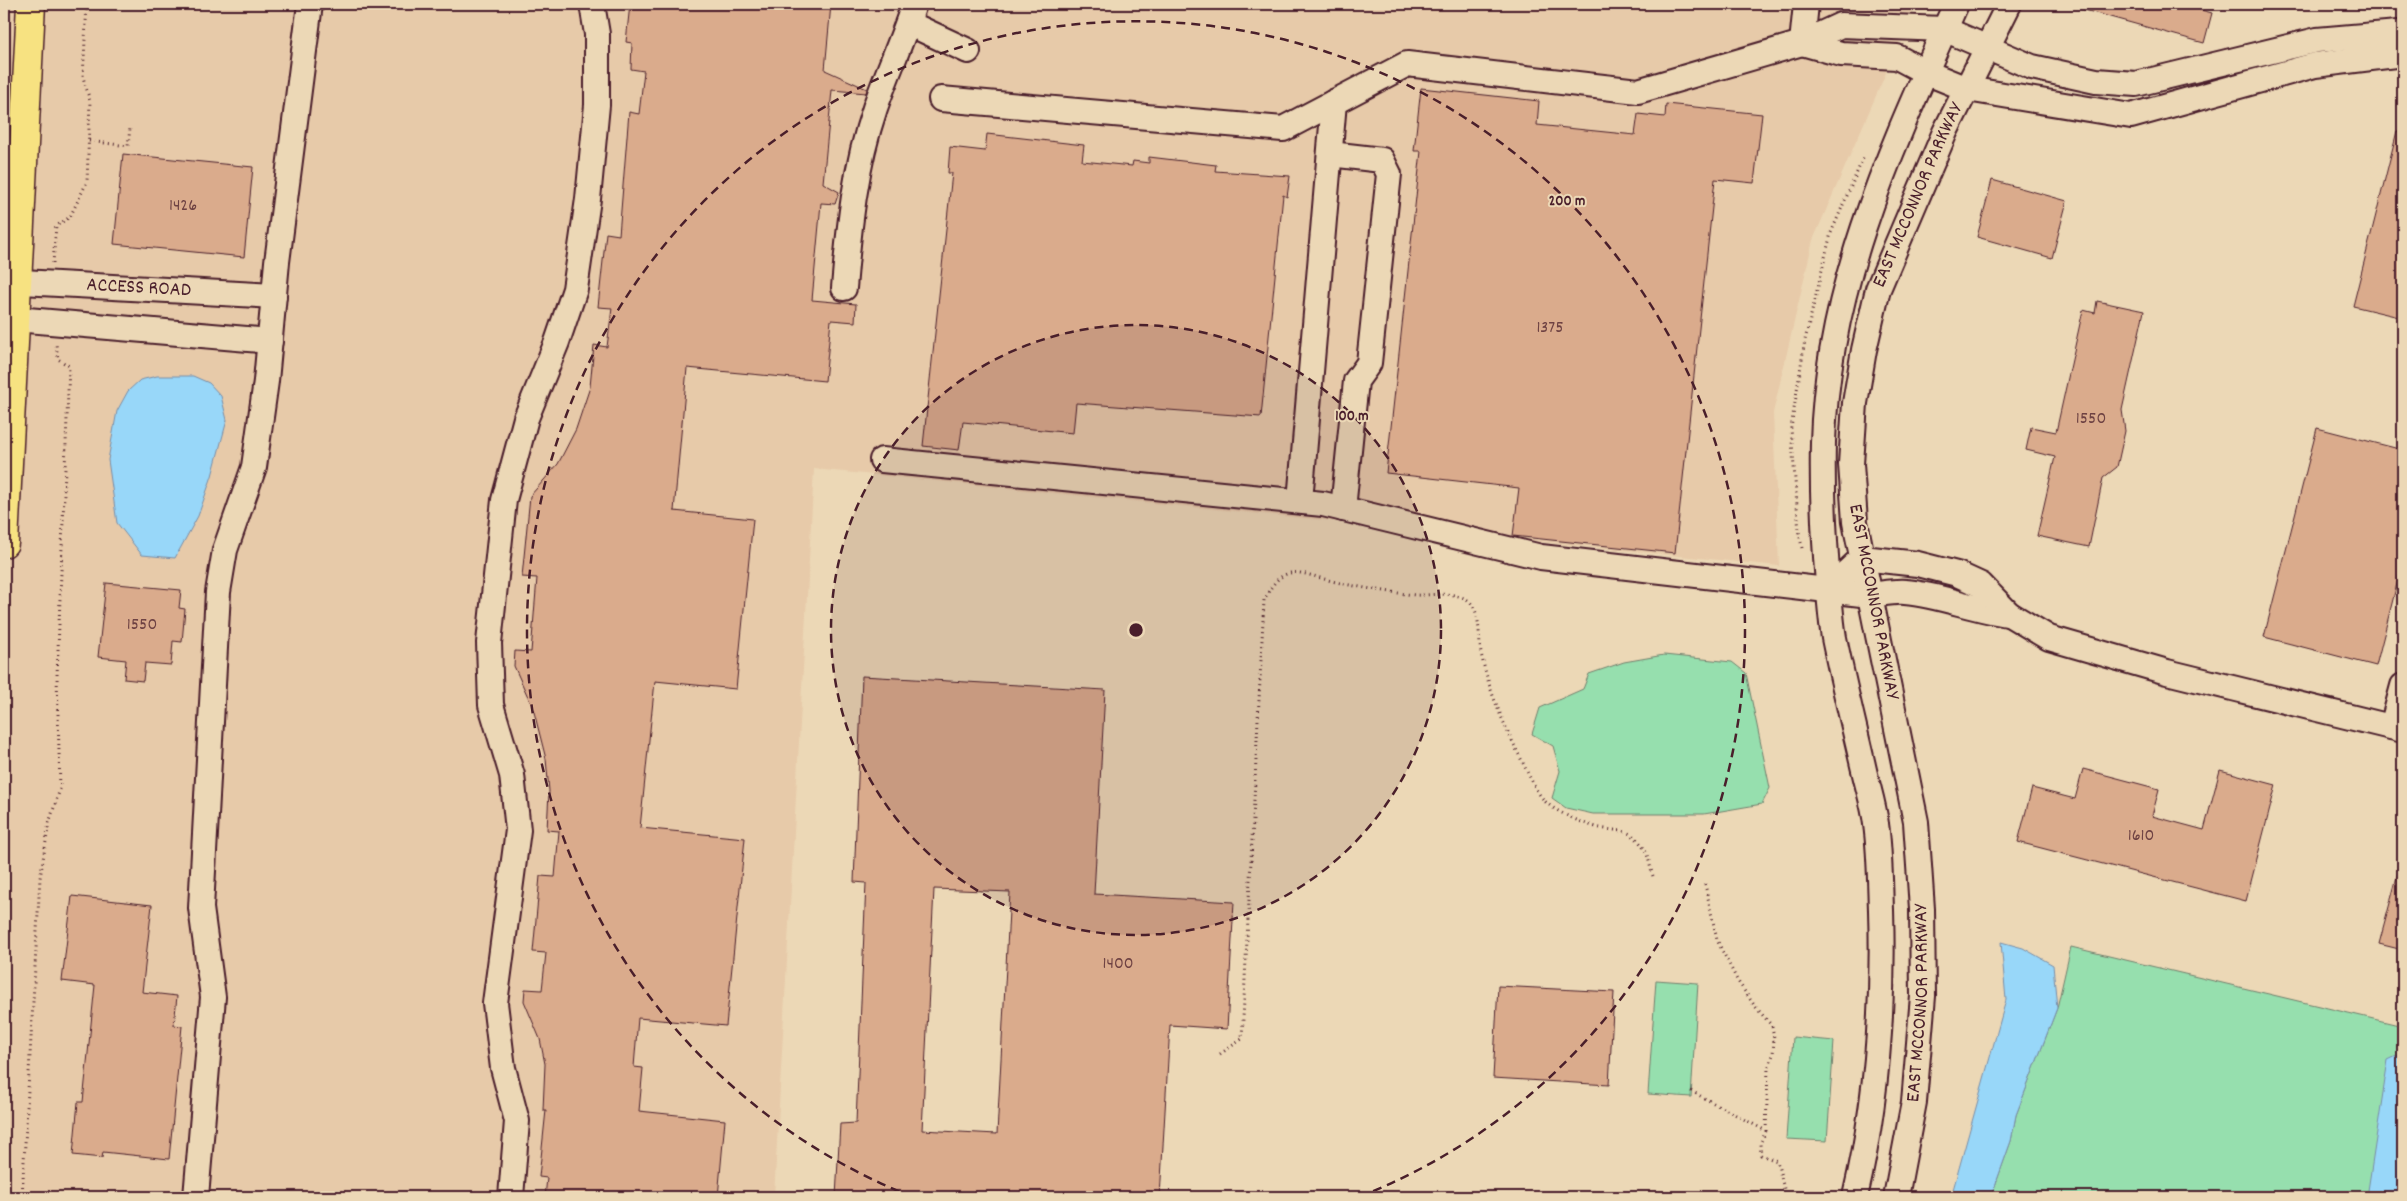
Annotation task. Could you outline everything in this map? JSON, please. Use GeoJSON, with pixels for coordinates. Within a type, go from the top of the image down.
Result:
{"type":"FeatureCollection","features":[{"type":"Feature","properties":{"kind":"main road"},"geometry":{"type":"LineString","coordinates":[[4,543],[11,281],[31,4]]}},
{"type":"Feature","properties":{"kind":"street"},"geometry":{"type":"LineString","coordinates":[[196,1197],[213,997],[201,908],[218,592],[225,550],[254,466],[310,4]]}},
{"type":"Feature","properties":{"kind":"street"},"geometry":{"type":"LineString","coordinates":[[512,1197],[517,1121],[503,1068],[495,1003],[518,830],[512,774],[491,705],[488,643],[504,500],[526,418],[557,342],[574,289],[588,199],[597,105],[597,34],[592,4]]}},
{"type":"Feature","properties":{"kind":"street"},"geometry":{"type":"LineString","coordinates":[[1802,43],[1806,4]]}},
{"type":"Feature","properties":{"kind":"street","name":"EAST MCCONNOR PARKWAY"},"geometry":{"type":"LineString","coordinates":[[1855,1197],[1868,1141],[1879,1050],[1882,955],[1880,875],[1876,823],[1834,635],[1829,589],[1825,537],[1823,440],[1828,373],[1845,281],[1864,224],[1904,121],[1956,4]]}},
{"type":"Feature","properties":{"kind":"street","name":"EAST MCCONNOR PARKWAY"},"geometry":{"type":"LineString","coordinates":[[1896,1197],[1915,1097],[1923,996],[1922,909],[1916,822],[1854,522],[1851,464],[1855,404],[1864,350],[1878,289],[1945,132],[2009,4]]}},
{"type":"Feature","properties":{"kind":"street"},"geometry":{"type":"LineString","coordinates":[[844,288],[850,210],[858,169],[875,108],[911,13],[968,51]]}},
{"type":"Feature","properties":{"kind":"street"},"geometry":{"type":"LineString","coordinates":[[941,99],[1283,129],[1407,64],[1638,91],[1802,43],[1841,25],[1944,29],[2032,67],[2096,81],[2136,84],[2317,40],[2398,33],[2403,35]]}},
{"type":"Feature","properties":{"kind":"street"},"geometry":{"type":"LineString","coordinates":[[1802,43],[1842,54],[1897,57],[1926,72],[1967,88],[2131,116],[2316,65],[2403,54]]}},
{"type":"Feature","properties":{"kind":"street"},"geometry":{"type":"LineString","coordinates":[[1300,501],[1334,102]]}},
{"type":"Feature","properties":{"kind":"street"},"geometry":{"type":"LineString","coordinates":[[1330,154],[1382,160],[1389,174],[1369,363],[1356,381],[1343,509]]}},
{"type":"Feature","properties":{"kind":"street","name":"ACCESS ROAD"},"geometry":{"type":"LineString","coordinates":[[11,281],[274,296]]}},
{"type":"Feature","properties":{"kind":"street","name":"ACCESS ROAD"},"geometry":{"type":"LineString","coordinates":[[10,319],[270,341]]}},
{"type":"Feature","properties":{"kind":"street"},"geometry":{"type":"LineString","coordinates":[[882,460],[1300,501],[1343,509],[1541,557],[1870,595],[1903,592],[1931,596],[1987,612],[2010,614]]}},
{"type":"Feature","properties":{"kind":"street"},"geometry":{"type":"LineString","coordinates":[[1829,589],[1862,558],[1918,564],[1957,574],[1981,585],[2010,614],[2049,638],[2167,672],[2398,729],[2403,686]]}},
{"type":"Feature","properties":{"kind":"path"},"geometry":{"type":"LineString","coordinates":[[53,260],[56,226],[70,217],[87,182],[90,101],[83,77],[87,4]]}},
{"type":"Feature","properties":{"kind":"path"},"geometry":{"type":"LineString","coordinates":[[89,141],[128,146],[130,128]]}},
{"type":"Feature","properties":{"kind":"path"},"geometry":{"type":"LineString","coordinates":[[22,1197],[40,878],[49,823],[60,789],[58,676],[69,366],[58,359],[56,352]]}},
{"type":"Feature","properties":{"kind":"path"},"geometry":{"type":"LineString","coordinates":[[1220,1054],[1242,1039],[1264,600],[1273,582],[1284,574],[1297,572],[1388,591],[1417,595],[1439,594],[1464,598],[1471,604],[1477,618],[1479,643],[1487,684],[1503,724],[1544,800],[1559,812],[1600,828],[1620,830],[1632,834],[1644,848],[1654,879]]}},
{"type":"Feature","properties":{"kind":"path"},"geometry":{"type":"LineString","coordinates":[[1705,884],[1717,940],[1741,986],[1772,1026],[1774,1038],[1773,1055],[1768,1068],[1766,1131],[1760,1144],[1761,1154],[1777,1161],[1786,1197]]}},
{"type":"Feature","properties":{"kind":"path"},"geometry":{"type":"LineString","coordinates":[[1691,1091],[1766,1131]]}},
{"type":"Feature","properties":{"kind":"shaded area"},"geometry":{"type":"Polygon","coordinates":[[[4,4],[1916,4],[1813,240],[1773,413],[1779,566],[814,469],[774,1197],[4,1197],[4,4]]]}},
{"type":"Feature","properties":{"kind":"green space"},"geometry":{"type":"Polygon","coordinates":[[[1664,655],[1732,662],[1746,673],[1770,788],[1762,804],[1704,814],[1593,814],[1566,808],[1552,798],[1560,771],[1553,746],[1532,734],[1540,708],[1583,689],[1589,674],[1624,662],[1664,655]]]}},
{"type":"Feature","properties":{"kind":"green space"},"geometry":{"type":"Polygon","coordinates":[[[2071,947],[2403,1026],[2403,1197],[1991,1197],[2011,1141],[2016,1115],[2057,1008],[2071,947]]]}},
{"type":"Feature","properties":{"kind":"green space"},"geometry":{"type":"Polygon","coordinates":[[[1656,980],[1698,983],[1691,1097],[1648,1094],[1656,980]]]}},
{"type":"Feature","properties":{"kind":"green space"},"geometry":{"type":"Polygon","coordinates":[[[1793,1037],[1834,1041],[1827,1141],[1786,1139],[1793,1037]]]}},
{"type":"Feature","properties":{"kind":"water"},"geometry":{"type":"Polygon","coordinates":[[[157,376],[193,376],[209,383],[221,396],[227,420],[212,476],[198,516],[175,558],[142,555],[117,523],[108,460],[117,411],[128,391],[140,380],[157,376]]]}},
{"type":"Feature","properties":{"kind":"water"},"geometry":{"type":"Polygon","coordinates":[[[2001,942],[2023,948],[2053,965],[2057,1008],[2016,1115],[2011,1141],[1991,1197],[1951,1197],[2006,1000],[2001,942]]]}},
{"type":"Feature","properties":{"kind":"water"},"geometry":{"type":"Polygon","coordinates":[[[2403,1053],[2403,1197],[2367,1197],[2388,1060],[2403,1053]]]}},
{"type":"Feature","properties":{"kind":"building"},"geometry":{"type":"Polygon","coordinates":[[[630,4],[831,4],[825,70],[867,89],[866,93],[832,90],[823,183],[839,192],[835,204],[821,203],[812,300],[856,304],[855,322],[831,320],[825,381],[687,368],[674,511],[753,519],[736,689],[655,681],[640,828],[745,838],[726,1026],[638,1018],[634,1067],[643,1068],[639,1111],[725,1120],[718,1197],[545,1197],[547,1178],[539,1177],[546,1110],[543,1110],[545,1064],[540,1039],[524,1001],[525,989],[542,990],[546,953],[533,952],[540,876],[555,877],[559,831],[547,830],[549,791],[546,759],[533,708],[514,666],[515,651],[531,652],[537,578],[522,577],[530,496],[558,464],[576,429],[590,387],[594,345],[607,347],[612,308],[598,307],[606,233],[619,235],[629,112],[639,114],[644,71],[631,69],[632,43],[626,42],[630,4]]]}},
{"type":"Feature","properties":{"kind":"building"},"geometry":{"type":"Polygon","coordinates":[[[2082,4],[2195,4],[2194,8],[2212,13],[2204,43],[2081,9],[2082,4]]]}},
{"type":"Feature","properties":{"kind":"building"},"geometry":{"type":"Polygon","coordinates":[[[1421,88],[1539,101],[1537,125],[1635,135],[1638,114],[1665,117],[1666,104],[1762,114],[1754,183],[1715,179],[1675,553],[1513,536],[1519,488],[1386,473],[1421,151],[1414,151],[1421,88]]]}},
{"type":"Feature","properties":{"kind":"building"},"geometry":{"type":"Polygon","coordinates":[[[2397,131],[2403,132],[2403,318],[2353,306],[2397,131]]]}},
{"type":"Feature","properties":{"kind":"building"},"geometry":{"type":"Polygon","coordinates":[[[987,134],[1084,145],[1082,161],[1132,166],[1133,161],[1149,163],[1149,157],[1216,165],[1215,171],[1290,176],[1287,197],[1283,195],[1261,417],[1076,403],[1073,433],[963,422],[959,450],[923,446],[952,173],[948,173],[950,147],[985,151],[987,134]]]}},
{"type":"Feature","properties":{"kind":"building"},"geometry":{"type":"Polygon","coordinates":[[[123,154],[253,167],[244,257],[114,244],[123,154]]]}},
{"type":"Feature","properties":{"kind":"building"},"geometry":{"type":"Polygon","coordinates":[[[1992,180],[2067,201],[2052,258],[1977,237],[1992,180]]]}},
{"type":"Feature","properties":{"kind":"building"},"geometry":{"type":"Polygon","coordinates":[[[2097,301],[2144,311],[2122,410],[2125,431],[2117,467],[2103,478],[2089,547],[2037,536],[2055,457],[2026,450],[2031,427],[2056,432],[2083,310],[2095,313],[2097,301]]]}},
{"type":"Feature","properties":{"kind":"building"},"geometry":{"type":"Polygon","coordinates":[[[2317,428],[2403,450],[2403,560],[2376,666],[2264,637],[2317,428]]]}},
{"type":"Feature","properties":{"kind":"building"},"geometry":{"type":"Polygon","coordinates":[[[106,583],[181,590],[179,608],[185,609],[182,642],[173,641],[171,665],[145,663],[143,681],[124,679],[126,660],[98,657],[106,583]]]}},
{"type":"Feature","properties":{"kind":"building"},"geometry":{"type":"Polygon","coordinates":[[[862,676],[1105,690],[1094,894],[1234,902],[1227,1029],[1170,1025],[1160,1197],[836,1197],[840,1124],[856,1123],[866,883],[854,882],[862,676]],[[934,889],[922,1130],[997,1134],[1010,892],[934,889]]]}},
{"type":"Feature","properties":{"kind":"building"},"geometry":{"type":"Polygon","coordinates":[[[2083,769],[2159,789],[2152,816],[2204,830],[2220,770],[2276,785],[2246,901],[2018,842],[2032,788],[2075,799],[2083,769]]]}},
{"type":"Feature","properties":{"kind":"building"},"geometry":{"type":"Polygon","coordinates":[[[2398,873],[2403,873],[2403,950],[2379,944],[2398,873]]]}},
{"type":"Feature","properties":{"kind":"building"},"geometry":{"type":"Polygon","coordinates":[[[72,896],[152,905],[142,992],[177,996],[174,1025],[182,1026],[169,1159],[103,1152],[102,1158],[73,1155],[78,1102],[83,1102],[95,985],[62,981],[72,896]]]}},
{"type":"Feature","properties":{"kind":"building"},"geometry":{"type":"Polygon","coordinates":[[[1498,986],[1614,992],[1609,1085],[1493,1078],[1498,986]]]}}]}
